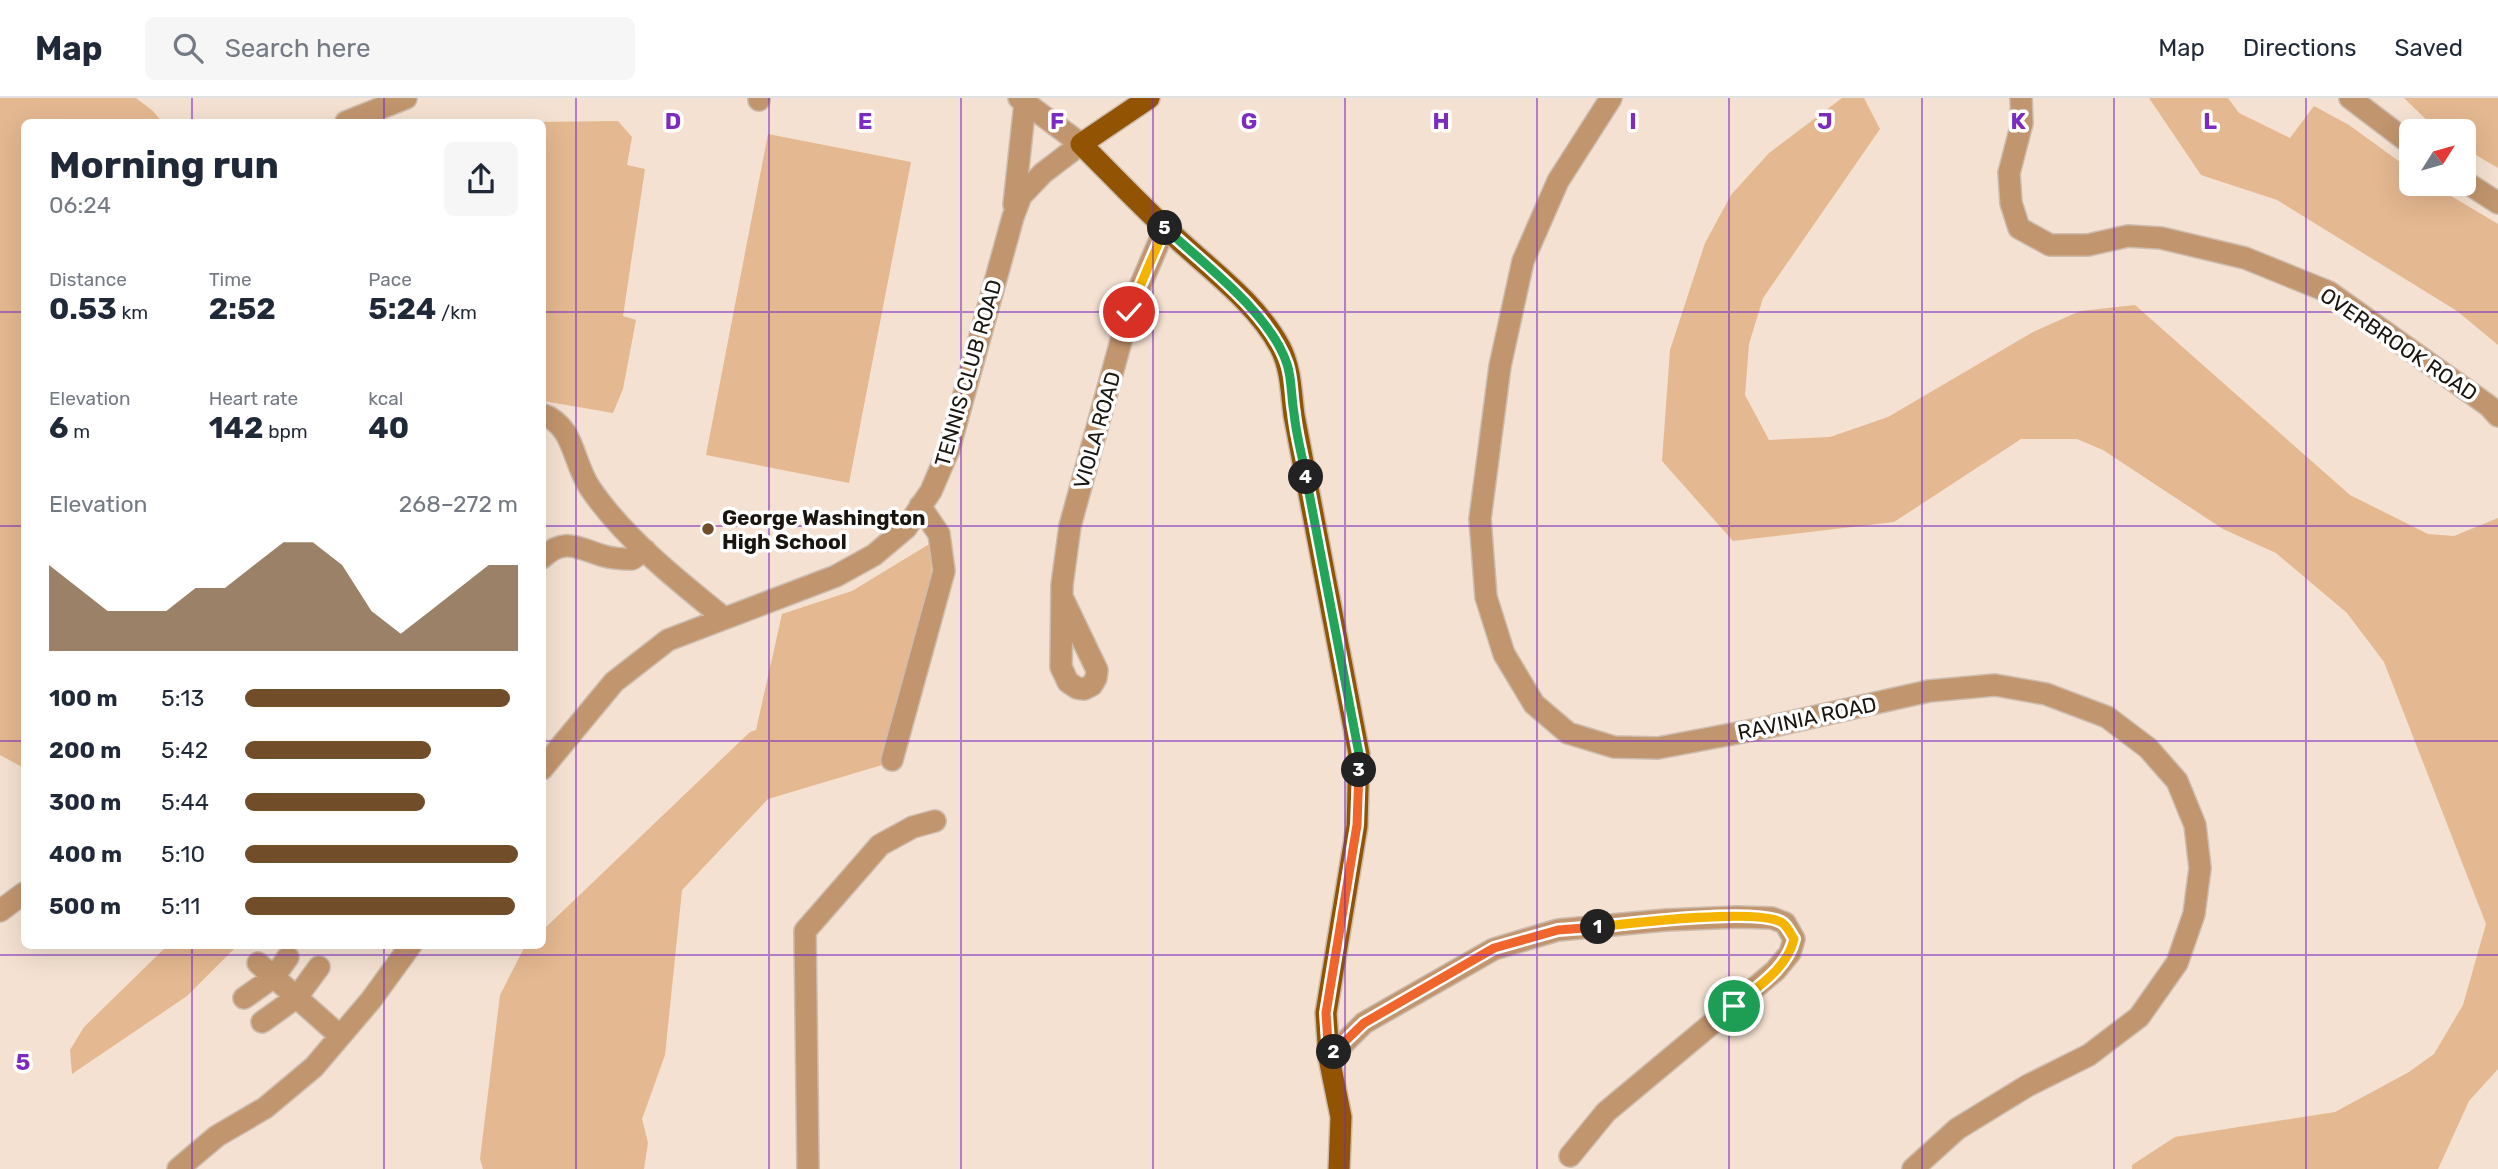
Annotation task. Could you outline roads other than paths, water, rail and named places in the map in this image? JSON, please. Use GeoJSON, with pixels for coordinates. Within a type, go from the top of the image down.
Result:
{"type":"FeatureCollection","features":[{"type":"Feature","properties":{"kind":"main road"},"geometry":{"type":"LineString","coordinates":[[1149,98],[1081,145],[1247,304],[1270,332],[1288,367],[1294,415],[1359,754],[1357,825],[1326,1013],[1329,1058],[1341,1117],[1339,1169]]}},
{"type":"Feature","properties":{"kind":"street"},"geometry":{"type":"LineString","coordinates":[[354,119],[406,98]]}},
{"type":"Feature","properties":{"kind":"street","name":"RAVINIA ROAD"},"geometry":{"type":"LineString","coordinates":[[1611,98],[1558,181],[1523,261],[1500,366],[1480,519],[1486,597],[1504,654],[1534,705],[1568,733],[1614,747],[1658,748],[1764,728],[1929,691],[1995,685],[2046,694],[2107,717],[2148,748],[2177,781],[2195,825],[2200,868],[2194,914],[2178,963],[2139,1017],[2089,1055],[2027,1086],[1957,1129],[1913,1169]]}},
{"type":"Feature","properties":{"kind":"street","name":"OVERBROOK ROAD"},"geometry":{"type":"LineString","coordinates":[[2021,98],[2022,123],[2009,173],[2011,203],[2020,228],[2050,244],[2088,244],[2127,236],[2161,238],[2245,258],[2329,292],[2489,406],[2498,416]]}},
{"type":"Feature","properties":{"kind":"street"},"geometry":{"type":"LineString","coordinates":[[2350,98],[2399,135]]}},
{"type":"Feature","properties":{"kind":"street"},"geometry":{"type":"LineString","coordinates":[[1022,100],[1081,145]]}},
{"type":"Feature","properties":{"kind":"street","name":"TENNIS CLUB ROAD"},"geometry":{"type":"LineString","coordinates":[[1013,217],[1022,100]]}},
{"type":"Feature","properties":{"kind":"street","name":"TENNIS CLUB ROAD"},"geometry":{"type":"LineString","coordinates":[[546,764],[614,682],[668,640],[836,576],[874,555],[906,528],[931,491],[949,449],[1021,196],[1043,173],[1081,145]]}},
{"type":"Feature","properties":{"kind":"street"},"geometry":{"type":"LineString","coordinates":[[2476,189],[2498,203]]}},
{"type":"Feature","properties":{"kind":"street","name":"VIOLA ROAD"},"geometry":{"type":"LineString","coordinates":[[1062,597],[1070,526],[1129,312],[1165,228]]}},
{"type":"Feature","properties":{"kind":"street"},"geometry":{"type":"LineString","coordinates":[[546,415],[556,419],[569,437],[588,485],[601,503],[677,580],[724,618]]}},
{"type":"Feature","properties":{"kind":"street"},"geometry":{"type":"LineString","coordinates":[[892,760],[944,571],[939,534],[920,506]]}},
{"type":"Feature","properties":{"kind":"street"},"geometry":{"type":"LineString","coordinates":[[546,554],[552,548],[563,545],[614,558],[632,559],[645,550]]}},
{"type":"Feature","properties":{"kind":"street"},"geometry":{"type":"LineString","coordinates":[[808,1169],[805,930],[880,845],[913,827],[935,821]]}},
{"type":"Feature","properties":{"kind":"street"},"geometry":{"type":"LineString","coordinates":[[0,911],[21,894]]}},
{"type":"Feature","properties":{"kind":"street"},"geometry":{"type":"LineString","coordinates":[[1329,1058],[1364,1023],[1494,948],[1558,930],[1666,920],[1737,917],[1772,918],[1785,923],[1794,939],[1790,953],[1775,971],[1606,1112],[1570,1156]]}},
{"type":"Feature","properties":{"kind":"street"},"geometry":{"type":"LineString","coordinates":[[178,1169],[217,1136],[265,1108],[314,1067],[371,1000],[408,949]]}},
{"type":"Feature","properties":{"kind":"street"},"geometry":{"type":"LineString","coordinates":[[244,998],[266,970],[288,957]]}},
{"type":"Feature","properties":{"kind":"street"},"geometry":{"type":"LineString","coordinates":[[262,1022],[297,997],[319,967]]}},
{"type":"Feature","properties":{"kind":"street"},"geometry":{"type":"LineString","coordinates":[[266,970],[340,1036]]}},
{"type":"Feature","properties":{"kind":"place","name":"George Washington High School"},"geometry":{"type":"Point","coordinates":[708,529]}}]}
